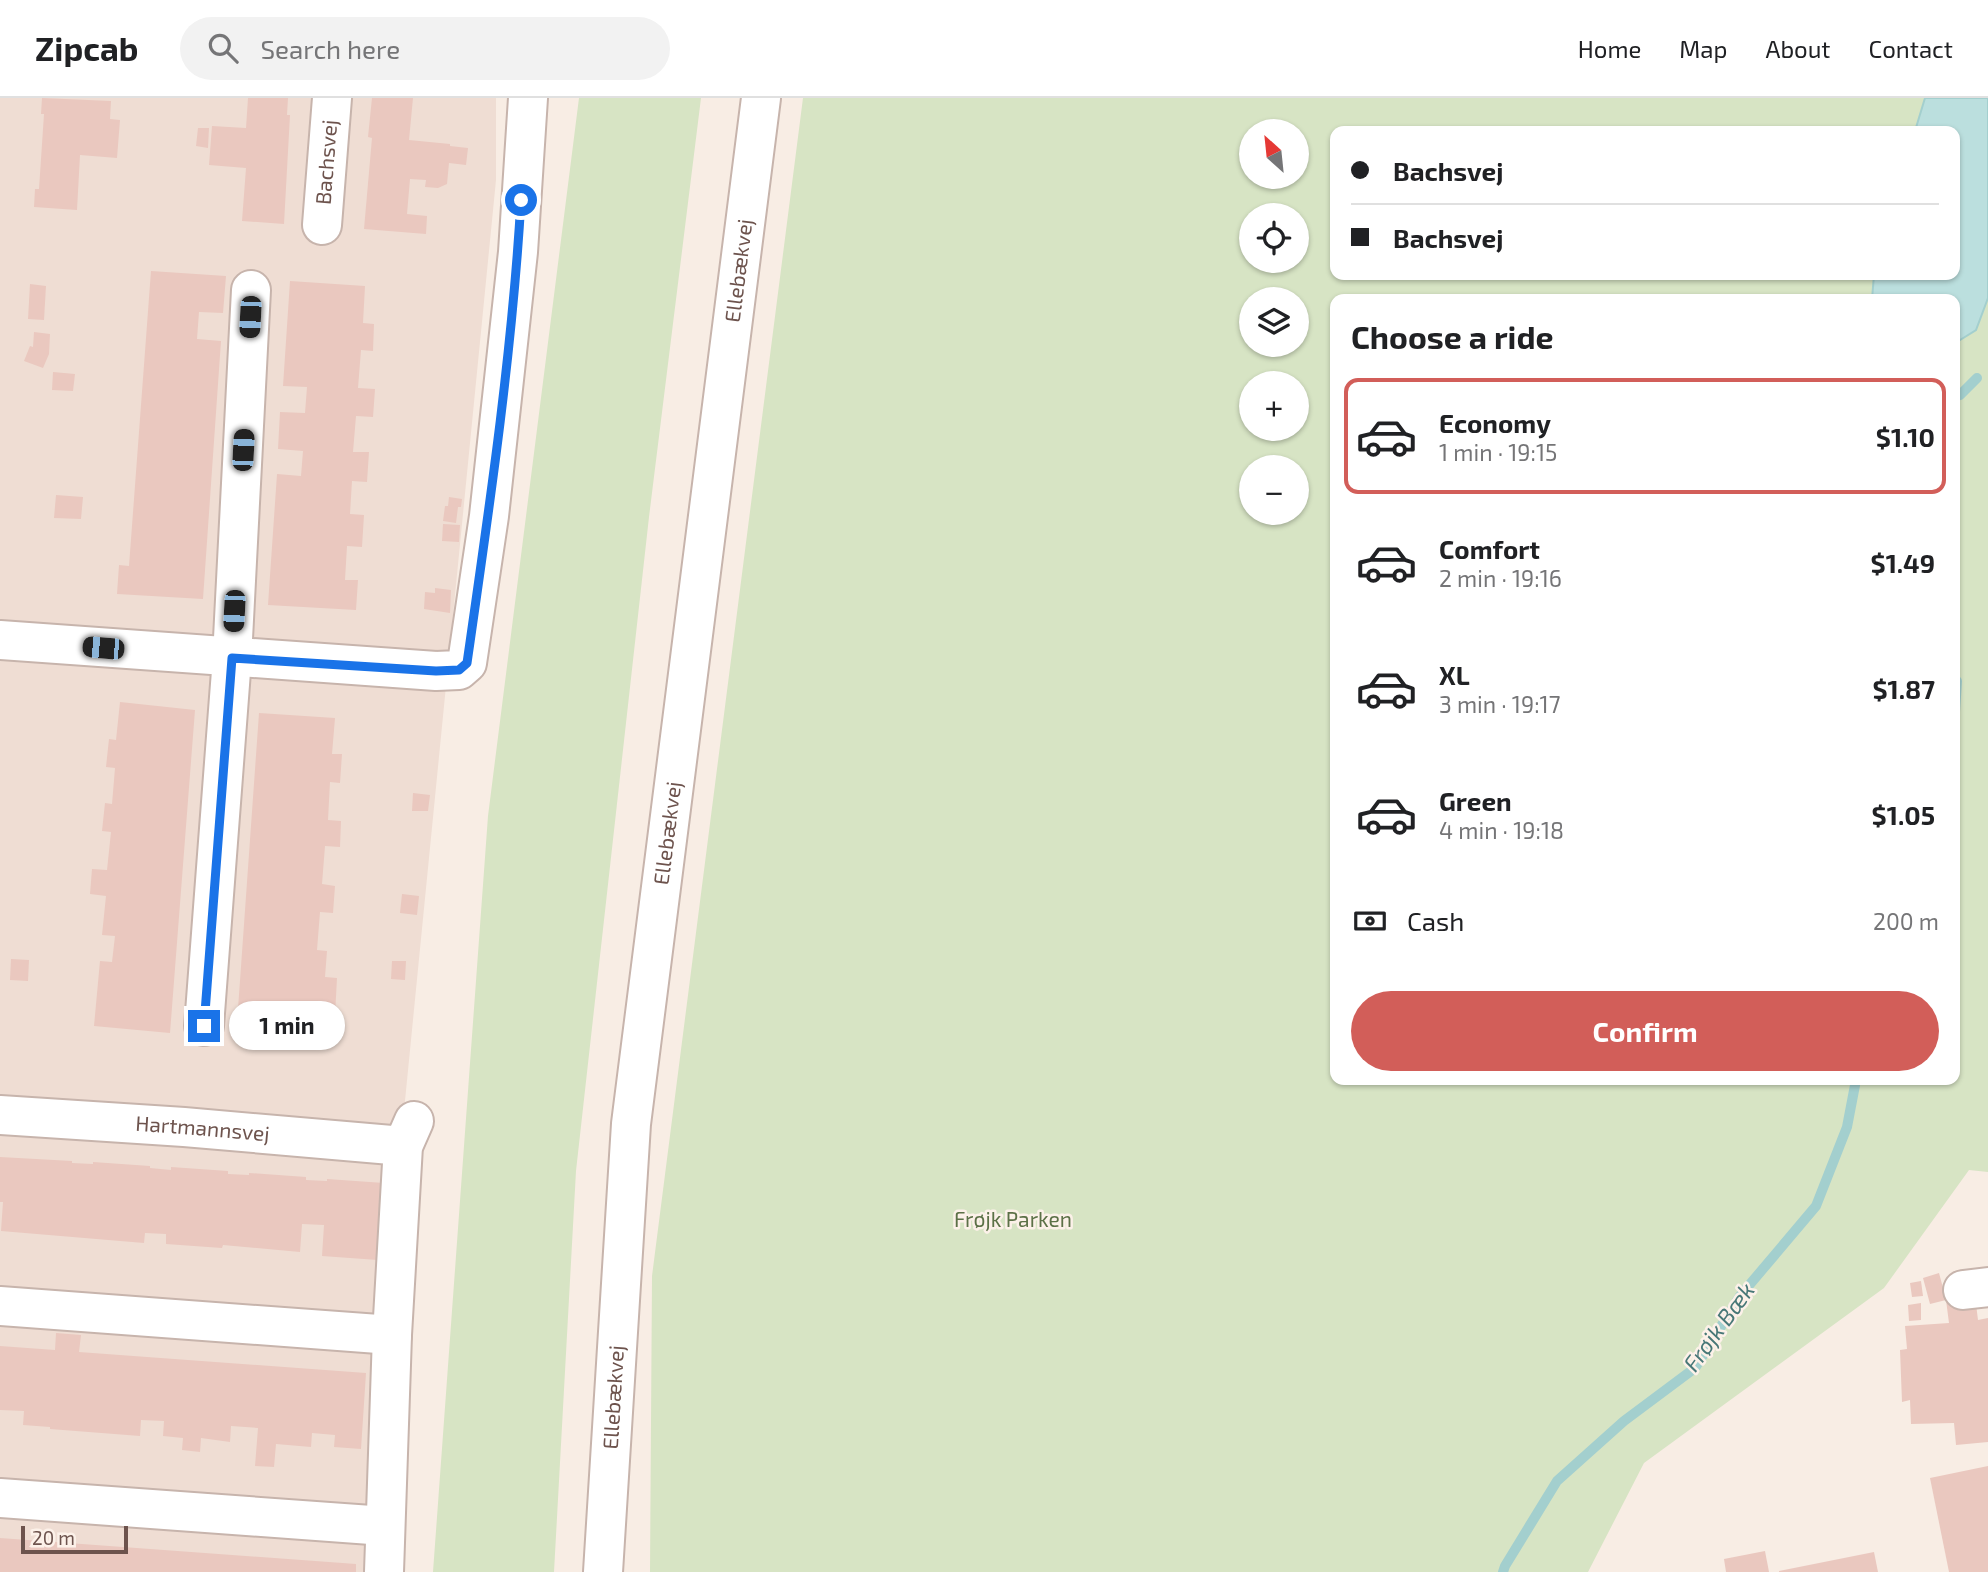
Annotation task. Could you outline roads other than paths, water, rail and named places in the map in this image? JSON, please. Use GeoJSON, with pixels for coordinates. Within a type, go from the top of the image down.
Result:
{"type":"FeatureCollection","features":[{"type":"Feature","properties":{"kind":"street","name":"Bachsvej"},"geometry":{"type":"LineString","coordinates":[[323,225],[332,98]]}},
{"type":"Feature","properties":{"kind":"street"},"geometry":{"type":"LineString","coordinates":[[0,640],[436,671],[461,683],[467,663],[489,516],[518,252],[528,98]]}},
{"type":"Feature","properties":{"kind":"street","name":"Ellebækvej"},"geometry":{"type":"LineString","coordinates":[[603,1572],[631,1124],[761,98]]}},
{"type":"Feature","properties":{"kind":"street"},"geometry":{"type":"LineString","coordinates":[[204,1026],[232,658],[251,290]]}},
{"type":"Feature","properties":{"kind":"street","name":"Hartmannsvej"},"geometry":{"type":"LineString","coordinates":[[0,1115],[184,1126],[408,1134],[392,1335],[384,1572]]}},
{"type":"Feature","properties":{"kind":"street"},"geometry":{"type":"LineString","coordinates":[[0,1307],[392,1335]]}},
{"type":"Feature","properties":{"kind":"street"},"geometry":{"type":"LineString","coordinates":[[0,1498],[385,1526]]}},
{"type":"Feature","properties":{"kind":"water"},"geometry":{"type":"Polygon","coordinates":[[[1925,98],[1988,98],[1988,298],[1976,330],[1960,340],[1960,294],[1872,294],[1874,280],[1960,280],[1960,126],[1917,126],[1925,98]]]}},
{"type":"Feature","properties":{"kind":"waterway","name":"Frøjk Bæk"},"geometry":{"type":"LineString","coordinates":[[1960,395],[1977,378]]}},
{"type":"Feature","properties":{"kind":"waterway","name":"Frøjk Bæk"},"geometry":{"type":"LineString","coordinates":[[1503,1572],[1557,1481],[1624,1421],[1695,1368],[1740,1296],[1816,1206],[1847,1127],[1855,1085]]}},
{"type":"Feature","properties":{"kind":"park label","name":"Frøjk Parken"},"geometry":{"type":"Point","coordinates":[1013,1220]}}]}
